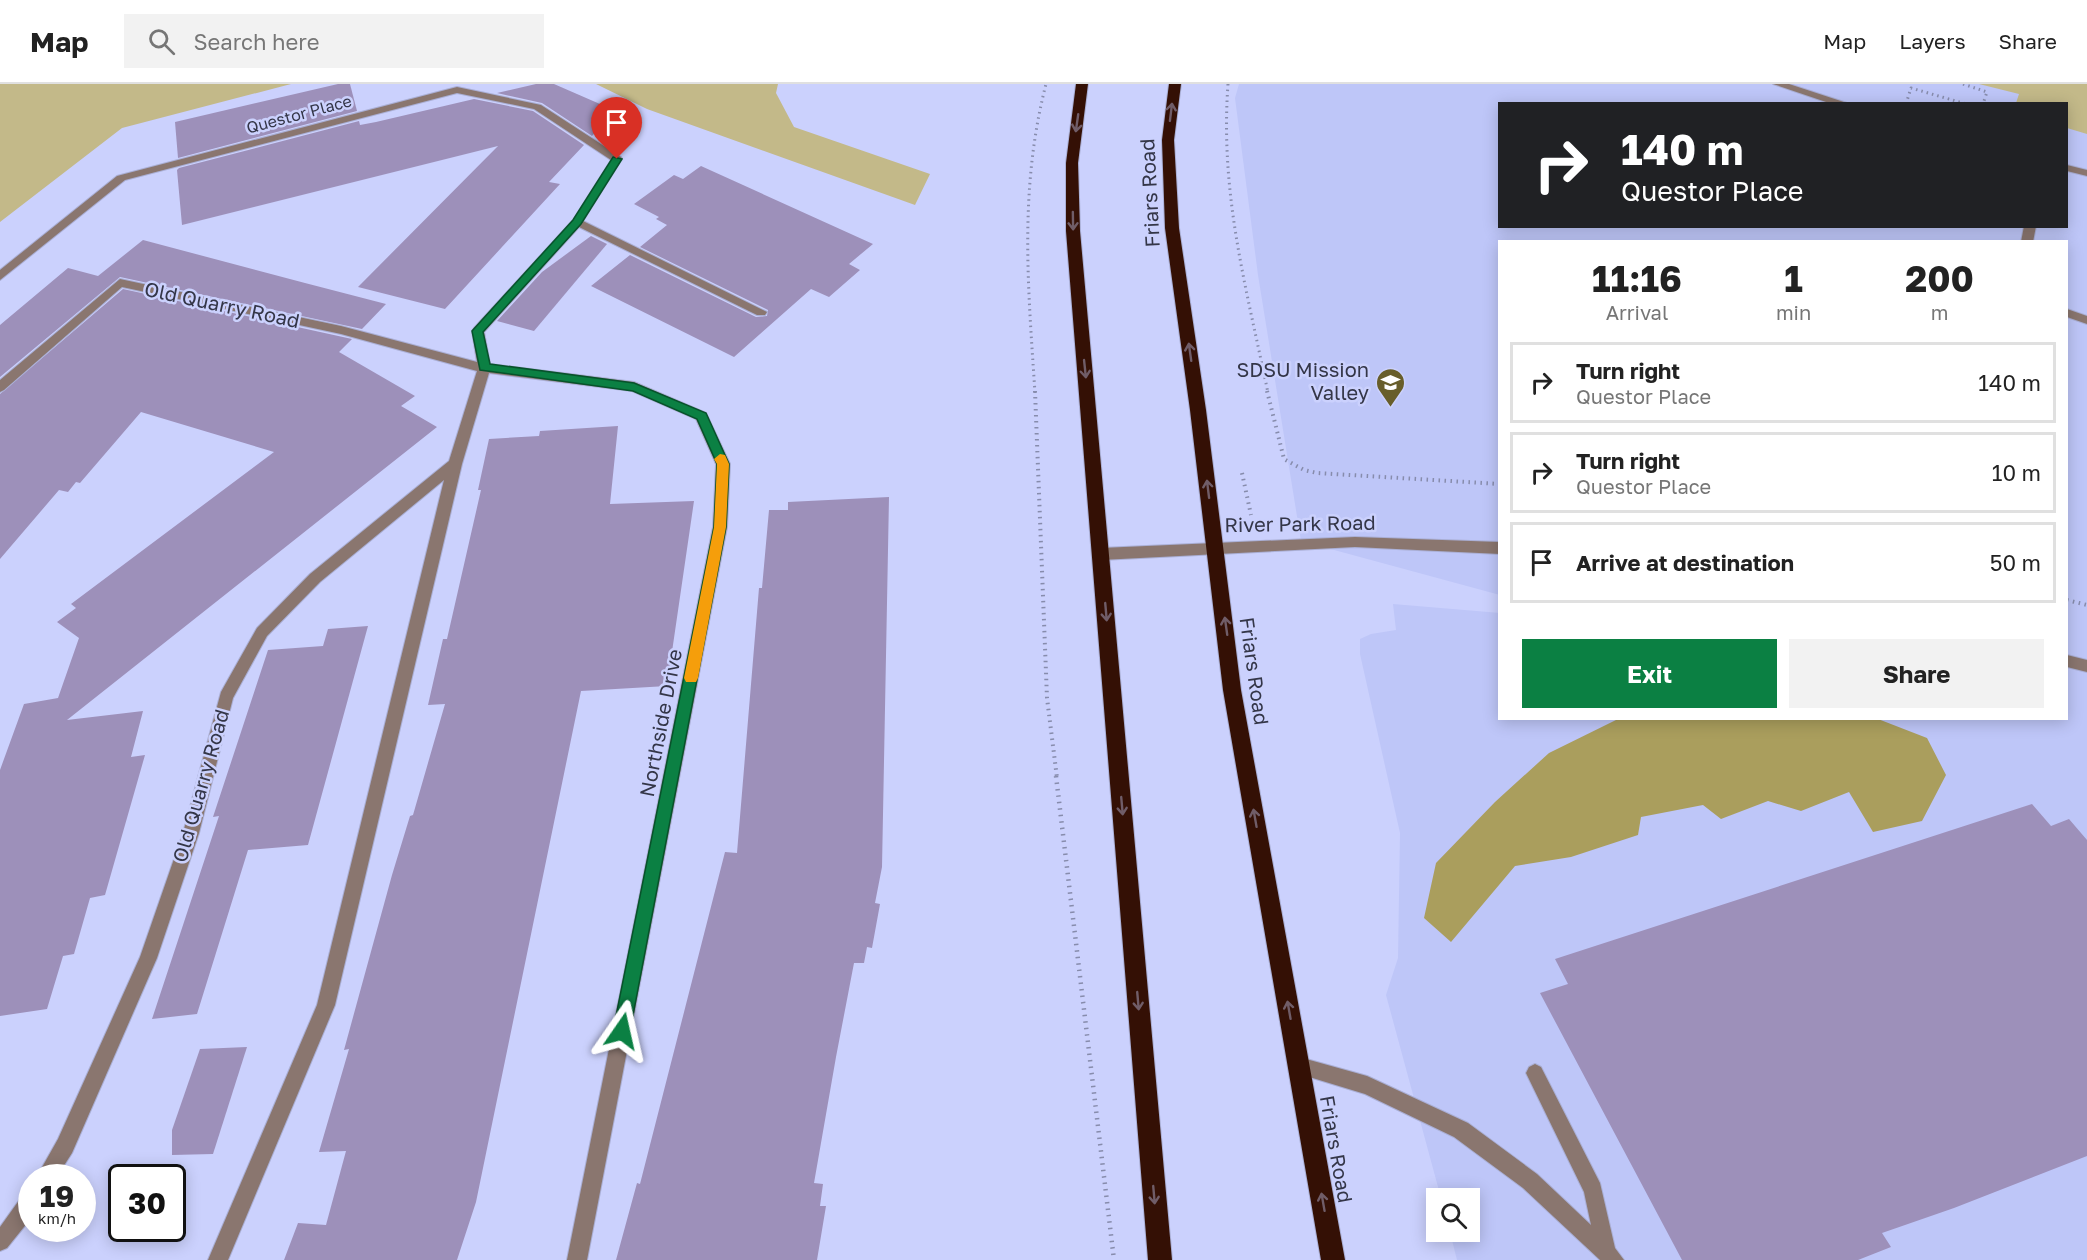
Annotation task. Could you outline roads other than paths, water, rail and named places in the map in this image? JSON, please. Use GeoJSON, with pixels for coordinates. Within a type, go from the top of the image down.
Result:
{"type":"FeatureCollection","features":[{"type":"Feature","properties":{"kind":"highway"},"geometry":{"type":"LineString","coordinates":[[1082,84],[1072,163],[1073,231],[1160,1260]]}},
{"type":"Feature","properties":{"kind":"highway","name":"Friars Road"},"geometry":{"type":"LineString","coordinates":[[1174,84],[1168,140],[1172,228],[1232,690],[1333,1260]]}},
{"type":"Feature","properties":{"kind":"street"},"geometry":{"type":"LineString","coordinates":[[1778,84],[1838,102]]}},
{"type":"Feature","properties":{"kind":"street","name":"Questor Place"},"geometry":{"type":"LineString","coordinates":[[0,276],[121,178],[457,90],[537,107],[617,159],[577,222],[478,331],[484,368]]}},
{"type":"Feature","properties":{"kind":"street"},"geometry":{"type":"LineString","coordinates":[[2068,168],[2087,173]]}},
{"type":"Feature","properties":{"kind":"street"},"geometry":{"type":"LineString","coordinates":[[577,222],[761,312]]}},
{"type":"Feature","properties":{"kind":"street","name":"Old Quarry Road"},"geometry":{"type":"LineString","coordinates":[[0,387],[120,284],[341,330],[484,368]]}},
{"type":"Feature","properties":{"kind":"street"},"geometry":{"type":"LineString","coordinates":[[2068,313],[2087,320]]}},
{"type":"Feature","properties":{"kind":"street"},"geometry":{"type":"LineString","coordinates":[[218,1260],[326,1005],[455,464],[484,368]]}},
{"type":"Feature","properties":{"kind":"street","name":"Northside Drive"},"geometry":{"type":"LineString","coordinates":[[484,368],[634,387],[701,416],[723,464],[720,527],[577,1260]]}},
{"type":"Feature","properties":{"kind":"street","name":"Old Quarry Road"},"geometry":{"type":"LineString","coordinates":[[54,1164],[65,1146],[148,958],[190,833],[226,698],[262,632],[315,578],[455,464]]}},
{"type":"Feature","properties":{"kind":"street","name":"River Park Road"},"geometry":{"type":"LineString","coordinates":[[1101,554],[1355,542],[1498,548]]}},
{"type":"Feature","properties":{"kind":"street"},"geometry":{"type":"LineString","coordinates":[[2068,661],[2087,666]]}},
{"type":"Feature","properties":{"kind":"street"},"geometry":{"type":"LineString","coordinates":[[1299,1066],[1368,1085],[1461,1130],[1530,1181],[1610,1255]]}},
{"type":"Feature","properties":{"kind":"street"},"geometry":{"type":"LineString","coordinates":[[1535,1073],[1593,1190],[1610,1255]]}},
{"type":"Feature","properties":{"kind":"street"},"geometry":{"type":"LineString","coordinates":[[0,1241],[18,1220]]}},
{"type":"Feature","properties":{"kind":"place","name":"SDSU Mission Valley"},"geometry":{"type":"Point","coordinates":[1390,408]}}]}
